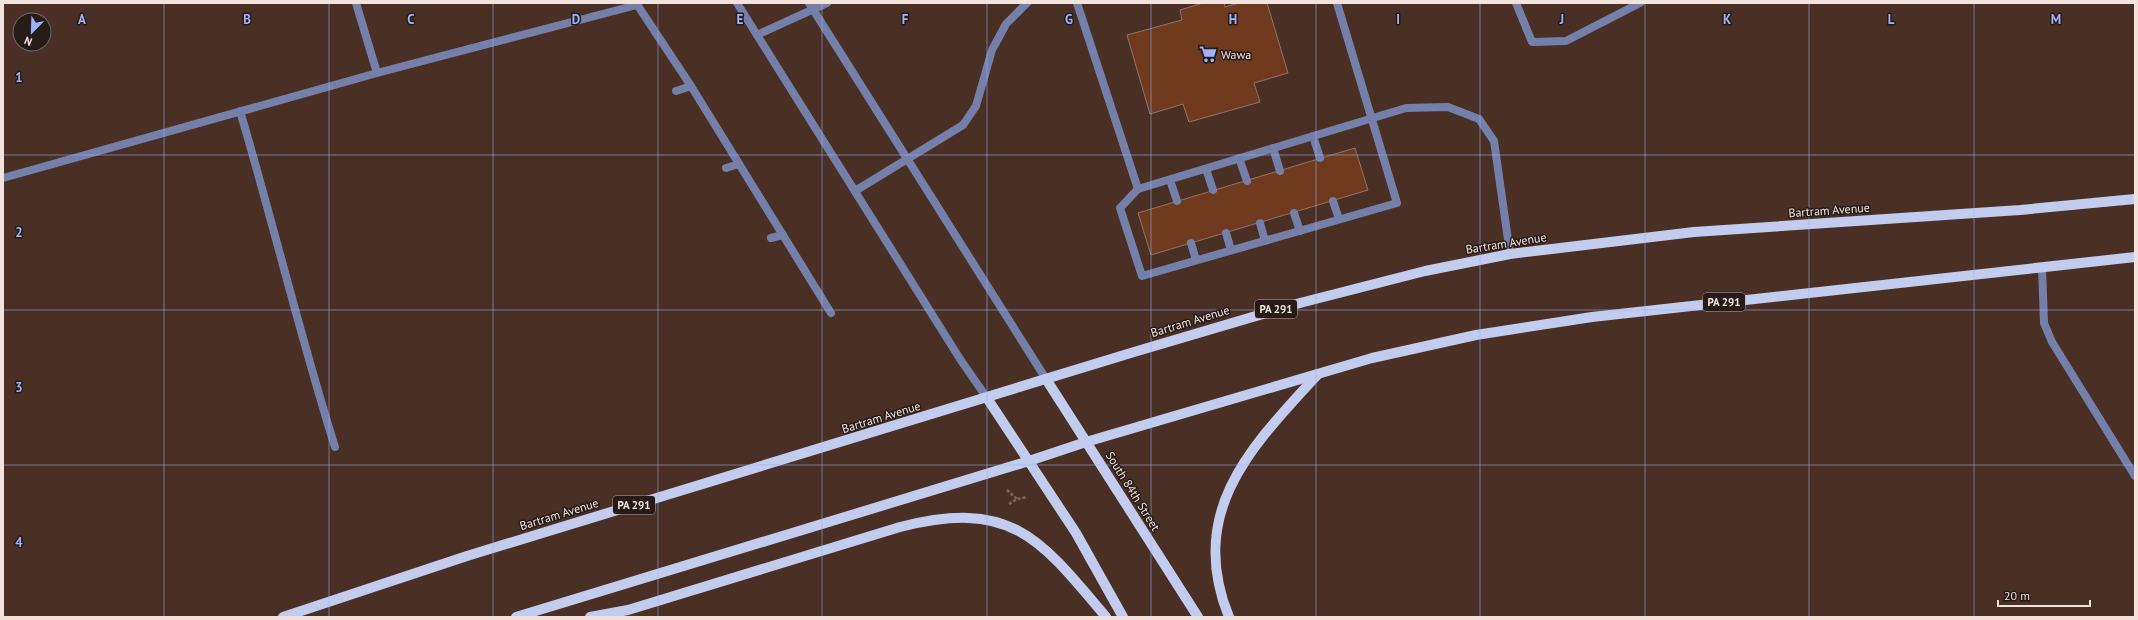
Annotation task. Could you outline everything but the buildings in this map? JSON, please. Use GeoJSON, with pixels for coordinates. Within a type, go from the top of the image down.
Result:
{"type":"FeatureCollection","features":[{"type":"Feature","properties":{"kind":"main road","name":"Bartram Avenue"},"geometry":{"type":"LineString","coordinates":[[283,617],[467,556],[1046,379],[1322,296],[1425,271],[1510,254],[1694,232],[2020,210],[2135,199]]}},
{"type":"Feature","properties":{"kind":"main road","name":"PA 291"},"geometry":{"type":"LineString","coordinates":[[516,617],[1029,461],[1086,442],[1372,358],[1531,325],[2135,257]]}},
{"type":"Feature","properties":{"kind":"main road"},"geometry":{"type":"LineString","coordinates":[[1229,617],[1219,588],[1215,563],[1219,525],[1229,489],[1238,470],[1263,434],[1318,374]]}},
{"type":"Feature","properties":{"kind":"main road","name":"South 84th Street"},"geometry":{"type":"LineString","coordinates":[[1046,379],[1198,617]]}},
{"type":"Feature","properties":{"kind":"main road"},"geometry":{"type":"LineString","coordinates":[[987,398],[1076,533],[1123,617]]}},
{"type":"Feature","properties":{"kind":"main road"},"geometry":{"type":"LineString","coordinates":[[590,617],[628,610],[900,526],[928,520],[958,517],[994,520],[1026,535],[1044,547],[1061,563],[1106,617]]}},
{"type":"Feature","properties":{"kind":"lane"},"geometry":{"type":"LineString","coordinates":[[356,3],[377,73]]}},
{"type":"Feature","properties":{"kind":"lane"},"geometry":{"type":"LineString","coordinates":[[737,3],[987,398]]}},
{"type":"Feature","properties":{"kind":"lane"},"geometry":{"type":"LineString","coordinates":[[757,35],[811,6],[827,3]]}},
{"type":"Feature","properties":{"kind":"lane"},"geometry":{"type":"LineString","coordinates":[[855,191],[963,125],[976,106],[992,50],[1006,24],[1027,3]]}},
{"type":"Feature","properties":{"kind":"lane"},"geometry":{"type":"LineString","coordinates":[[1077,3],[1138,189]]}},
{"type":"Feature","properties":{"kind":"lane"},"geometry":{"type":"LineString","coordinates":[[1337,3],[1372,118],[1397,203],[1142,276],[1120,208],[1138,189],[1170,180],[1239,158],[1273,148],[1372,118],[1406,108],[1448,107],[1479,119],[1494,142],[1510,254]]}},
{"type":"Feature","properties":{"kind":"lane"},"geometry":{"type":"LineString","coordinates":[[1516,3],[1532,42],[1566,41],[1640,3]]}},
{"type":"Feature","properties":{"kind":"lane"},"geometry":{"type":"LineString","coordinates":[[3,178],[377,73],[637,4],[692,86],[831,312]]}},
{"type":"Feature","properties":{"kind":"lane"},"geometry":{"type":"LineString","coordinates":[[811,6],[1046,379]]}},
{"type":"Feature","properties":{"kind":"lane"},"geometry":{"type":"LineString","coordinates":[[676,91],[692,86]]}},
{"type":"Feature","properties":{"kind":"lane"},"geometry":{"type":"LineString","coordinates":[[240,111],[290,288],[309,365],[335,447]]}},
{"type":"Feature","properties":{"kind":"lane"},"geometry":{"type":"LineString","coordinates":[[1313,136],[1320,158]]}},
{"type":"Feature","properties":{"kind":"lane"},"geometry":{"type":"LineString","coordinates":[[1273,148],[1280,171]]}},
{"type":"Feature","properties":{"kind":"lane"},"geometry":{"type":"LineString","coordinates":[[1239,158],[1247,181]]}},
{"type":"Feature","properties":{"kind":"lane"},"geometry":{"type":"LineString","coordinates":[[726,168],[739,164]]}},
{"type":"Feature","properties":{"kind":"lane"},"geometry":{"type":"LineString","coordinates":[[1206,169],[1213,190]]}},
{"type":"Feature","properties":{"kind":"lane"},"geometry":{"type":"LineString","coordinates":[[1170,180],[1177,201]]}},
{"type":"Feature","properties":{"kind":"lane"},"geometry":{"type":"LineString","coordinates":[[1333,201],[1339,219]]}},
{"type":"Feature","properties":{"kind":"lane"},"geometry":{"type":"LineString","coordinates":[[1294,213],[1300,231]]}},
{"type":"Feature","properties":{"kind":"lane"},"geometry":{"type":"LineString","coordinates":[[1260,223],[1265,241]]}},
{"type":"Feature","properties":{"kind":"lane"},"geometry":{"type":"LineString","coordinates":[[1226,233],[1231,250]]}},
{"type":"Feature","properties":{"kind":"lane"},"geometry":{"type":"LineString","coordinates":[[771,238],[783,235]]}},
{"type":"Feature","properties":{"kind":"lane"},"geometry":{"type":"LineString","coordinates":[[1191,243],[1196,260]]}},
{"type":"Feature","properties":{"kind":"lane"},"geometry":{"type":"LineString","coordinates":[[2042,267],[2044,323],[2052,342],[2132,463],[2135,476]]}},
{"type":"Feature","properties":{"kind":"path"},"geometry":{"type":"LineString","coordinates":[[1003,486],[1017,499]]}},
{"type":"Feature","properties":{"kind":"path"},"geometry":{"type":"LineString","coordinates":[[1009,504],[1017,499],[1028,497]]}},
{"type":"Feature","properties":{"kind":"place","name":"Wawa"},"geometry":{"type":"Point","coordinates":[1208,54]}}]}
